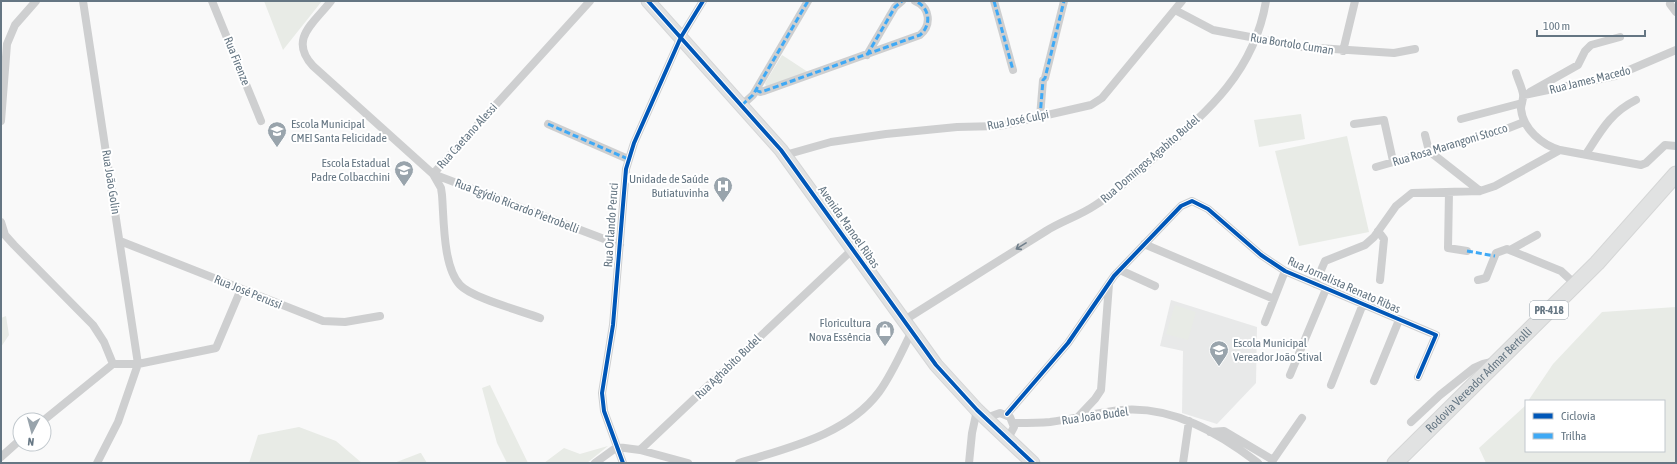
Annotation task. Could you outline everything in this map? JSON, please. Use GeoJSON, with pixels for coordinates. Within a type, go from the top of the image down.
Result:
{"type":"FeatureCollection","features":[{"type":"Feature","properties":{"kind":"highway","name":"Rodovia Vereador Admar Bertolli"},"geometry":{"type":"LineString","coordinates":[[1395,463],[1499,361],[1624,234],[1676,174]]}},
{"type":"Feature","properties":{"kind":"highway"},"geometry":{"type":"LineString","coordinates":[[1401,463],[1417,442]]}},
{"type":"Feature","properties":{"kind":"main road","name":"Avenida Manoel Ribas"},"geometry":{"type":"LineString","coordinates":[[648,1],[785,155],[911,333],[936,365],[981,414],[1033,463]]}},
{"type":"Feature","properties":{"kind":"street"},"geometry":{"type":"LineString","coordinates":[[1,121],[7,44],[15,25],[36,1]]}},
{"type":"Feature","properties":{"kind":"street","name":"Rua João Golin"},"geometry":{"type":"LineString","coordinates":[[83,1],[138,364]]}},
{"type":"Feature","properties":{"kind":"street","name":"Rua Firenze"},"geometry":{"type":"LineString","coordinates":[[212,1],[261,121]]}},
{"type":"Feature","properties":{"kind":"street","name":"Rua Egýdio Ricardo Pietrobelli"},"geometry":{"type":"LineString","coordinates":[[331,1],[305,34],[301,43],[304,55],[313,66],[433,174],[620,245]]}},
{"type":"Feature","properties":{"kind":"street","name":"Rua Caetano Alessi"},"geometry":{"type":"LineString","coordinates":[[540,318],[467,291],[458,282],[449,260],[441,188],[433,174],[590,1]]}},
{"type":"Feature","properties":{"kind":"street","name":"Rua Orlando Peruci"},"geometry":{"type":"LineString","coordinates":[[623,463],[604,411],[602,397],[613,325],[624,179],[628,159],[681,37],[703,1]]}},
{"type":"Feature","properties":{"kind":"street"},"geometry":{"type":"LineString","coordinates":[[742,105],[756,90],[808,1]]}},
{"type":"Feature","properties":{"kind":"street"},"geometry":{"type":"LineString","coordinates":[[867,55],[895,7],[902,1]]}},
{"type":"Feature","properties":{"kind":"street"},"geometry":{"type":"LineString","coordinates":[[756,90],[762,92],[915,38],[924,32],[928,21],[928,14],[923,6],[915,1]]}},
{"type":"Feature","properties":{"kind":"street"},"geometry":{"type":"LineString","coordinates":[[994,1],[1013,70]]}},
{"type":"Feature","properties":{"kind":"street"},"geometry":{"type":"LineString","coordinates":[[1042,116],[1041,89],[1064,1]]}},
{"type":"Feature","properties":{"kind":"street","name":"Rua José Culpi"},"geometry":{"type":"LineString","coordinates":[[785,155],[813,146],[857,138],[938,128],[992,127],[1097,102],[1182,1]]}},
{"type":"Feature","properties":{"kind":"street","name":"Rua Domingos Agabito Budel"},"geometry":{"type":"LineString","coordinates":[[903,320],[1054,226],[1082,214],[1103,200],[1191,125],[1227,88],[1239,71],[1257,39],[1262,25],[1266,1]]}},
{"type":"Feature","properties":{"kind":"street"},"geometry":{"type":"LineString","coordinates":[[1343,51],[1355,1]]}},
{"type":"Feature","properties":{"kind":"street"},"geometry":{"type":"LineString","coordinates":[[1670,4],[1676,12]]}},
{"type":"Feature","properties":{"kind":"street","name":"Rua Bortolo Cuman"},"geometry":{"type":"LineString","coordinates":[[1175,10],[1213,30],[1316,49],[1394,53],[1415,49]]}},
{"type":"Feature","properties":{"kind":"street"},"geometry":{"type":"LineString","coordinates":[[1461,119],[1523,99],[1578,65],[1585,51],[1591,45],[1620,37]]}},
{"type":"Feature","properties":{"kind":"street","name":"Rua James Macedo"},"geometry":{"type":"LineString","coordinates":[[1523,99],[1615,76],[1676,50]]}},
{"type":"Feature","properties":{"kind":"street"},"geometry":{"type":"LineString","coordinates":[[1516,73],[1523,99],[1524,122],[1532,133],[1544,142],[1560,150],[1641,165],[1646,163],[1665,146],[1676,146]]}},
{"type":"Feature","properties":{"kind":"street"},"geometry":{"type":"LineString","coordinates":[[1586,154],[1611,118],[1622,108],[1636,100]]}},
{"type":"Feature","properties":{"kind":"street"},"geometry":{"type":"LineString","coordinates":[[1354,124],[1384,120],[1393,161]]}},
{"type":"Feature","properties":{"kind":"street","name":"Rua Rosa Marangoni Stocco"},"geometry":{"type":"LineString","coordinates":[[1376,167],[1501,131],[1524,122]]}},
{"type":"Feature","properties":{"kind":"street"},"geometry":{"type":"LineString","coordinates":[[548,124],[628,159]]}},
{"type":"Feature","properties":{"kind":"street"},"geometry":{"type":"LineString","coordinates":[[1426,135],[1429,151],[1480,191]]}},
{"type":"Feature","properties":{"kind":"street"},"geometry":{"type":"LineString","coordinates":[[1315,284],[1325,261],[1365,245],[1378,231],[1396,206],[1412,193],[1480,191],[1495,186],[1560,150]]}},
{"type":"Feature","properties":{"kind":"street"},"geometry":{"type":"LineString","coordinates":[[1449,192],[1448,248],[1467,251]]}},
{"type":"Feature","properties":{"kind":"street","name":"Rua Jornalista Renato Ribas"},"geometry":{"type":"LineString","coordinates":[[1144,244],[1181,206],[1192,201],[1208,209],[1261,255],[1285,271],[1436,335],[1418,377]]}},
{"type":"Feature","properties":{"kind":"street"},"geometry":{"type":"LineString","coordinates":[[1,222],[6,235],[14,245],[93,325],[104,342],[113,364]]}},
{"type":"Feature","properties":{"kind":"street"},"geometry":{"type":"LineString","coordinates":[[1378,231],[1384,239],[1380,280]]}},
{"type":"Feature","properties":{"kind":"street"},"geometry":{"type":"LineString","coordinates":[[1510,250],[1537,235]]}},
{"type":"Feature","properties":{"kind":"street","name":"Rua José Perussi"},"geometry":{"type":"LineString","coordinates":[[120,241],[323,321],[345,322],[380,316]]}},
{"type":"Feature","properties":{"kind":"street"},"geometry":{"type":"LineString","coordinates":[[1007,414],[1068,343],[1109,283],[1144,244],[1274,299]]}},
{"type":"Feature","properties":{"kind":"street","name":"Rua Aghabito Budel"},"geometry":{"type":"LineString","coordinates":[[640,450],[852,248]]}},
{"type":"Feature","properties":{"kind":"street"},"geometry":{"type":"LineString","coordinates":[[1478,280],[1486,278],[1494,256],[1501,250],[1510,250],[1562,271],[1575,284]]}},
{"type":"Feature","properties":{"kind":"street"},"geometry":{"type":"LineString","coordinates":[[1120,270],[1155,286]]}},
{"type":"Feature","properties":{"kind":"street"},"geometry":{"type":"LineString","coordinates":[[1265,322],[1285,271]]}},
{"type":"Feature","properties":{"kind":"street"},"geometry":{"type":"LineString","coordinates":[[1077,418],[1095,399],[1101,390],[1109,283]]}},
{"type":"Feature","properties":{"kind":"street"},"geometry":{"type":"LineString","coordinates":[[52,414],[113,364],[138,364],[216,348],[241,289]]}},
{"type":"Feature","properties":{"kind":"street"},"geometry":{"type":"LineString","coordinates":[[1290,375],[1326,289]]}},
{"type":"Feature","properties":{"kind":"street"},"geometry":{"type":"LineString","coordinates":[[1331,385],[1363,304]]}},
{"type":"Feature","properties":{"kind":"street"},"geometry":{"type":"LineString","coordinates":[[1374,381],[1399,320]]}},
{"type":"Feature","properties":{"kind":"street"},"geometry":{"type":"LineString","coordinates":[[739,463],[790,447],[818,436],[835,428],[858,413],[878,392],[911,333]]}},
{"type":"Feature","properties":{"kind":"street"},"geometry":{"type":"LineString","coordinates":[[1411,422],[1440,395],[1474,368],[1483,364],[1499,361]]}},
{"type":"Feature","properties":{"kind":"street"},"geometry":{"type":"LineString","coordinates":[[97,463],[114,431],[138,364]]}},
{"type":"Feature","properties":{"kind":"street","name":"Rua João Budel"},"geometry":{"type":"LineString","coordinates":[[1014,423],[1048,422],[1110,412],[1137,410],[1163,413],[1189,421],[1210,432],[1258,463]]}},
{"type":"Feature","properties":{"kind":"street"},"geometry":{"type":"LineString","coordinates":[[969,463],[972,433],[981,414],[1007,414],[1014,423],[1013,430],[1007,440]]}},
{"type":"Feature","properties":{"kind":"street"},"geometry":{"type":"LineString","coordinates":[[1210,432],[1224,431],[1273,460],[1302,418]]}},
{"type":"Feature","properties":{"kind":"street"},"geometry":{"type":"LineString","coordinates":[[1183,463],[1189,421]]}},
{"type":"Feature","properties":{"kind":"street"},"geometry":{"type":"LineString","coordinates":[[1,457],[12,447]]}},
{"type":"Feature","properties":{"kind":"street"},"geometry":{"type":"LineString","coordinates":[[594,463],[617,447],[640,450],[688,463]]}},
{"type":"Feature","properties":{"kind":"shaded area"},"geometry":{"type":"Polygon","coordinates":[[[264,1],[322,1],[283,50],[264,1]]]}},
{"type":"Feature","properties":{"kind":"shaded area"},"geometry":{"type":"Polygon","coordinates":[[[782,55],[811,74],[766,87],[765,83],[782,55]]]}},
{"type":"Feature","properties":{"kind":"shaded area"},"geometry":{"type":"Polygon","coordinates":[[[1301,114],[1305,139],[1259,147],[1254,120],[1301,114]]]}},
{"type":"Feature","properties":{"kind":"shaded area"},"geometry":{"type":"Polygon","coordinates":[[[1347,136],[1369,232],[1299,246],[1275,151],[1347,136]]]}},
{"type":"Feature","properties":{"kind":"shaded area","name":"Escola Municipal Vereador João Stival"},"geometry":{"type":"Polygon","coordinates":[[[1171,300],[1257,327],[1256,383],[1217,424],[1182,413],[1183,351],[1160,346],[1171,300]]]}},
{"type":"Feature","properties":{"kind":"shaded area"},"geometry":{"type":"Polygon","coordinates":[[[1175,305],[1196,312],[1188,340],[1166,334],[1175,305]]]}},
{"type":"Feature","properties":{"kind":"shaded area"},"geometry":{"type":"Polygon","coordinates":[[[1676,307],[1676,463],[1486,463],[1479,448],[1525,406],[1525,452],[1665,452],[1665,400],[1529,400],[1553,364],[1602,312],[1676,307]]]}},
{"type":"Feature","properties":{"kind":"shaded area"},"geometry":{"type":"Polygon","coordinates":[[[6,316],[9,335],[1,347],[1,318],[6,316]]]}},
{"type":"Feature","properties":{"kind":"shaded area"},"geometry":{"type":"Polygon","coordinates":[[[490,385],[528,463],[507,463],[497,443],[482,388],[490,385]]]}},
{"type":"Feature","properties":{"kind":"shaded area"},"geometry":{"type":"Polygon","coordinates":[[[299,427],[336,441],[362,463],[249,463],[258,435],[299,427]]]}},
{"type":"Feature","properties":{"kind":"shaded area"},"geometry":{"type":"Polygon","coordinates":[[[608,446],[587,463],[544,463],[564,448],[580,454],[608,446]]]}},
{"type":"Feature","properties":{"kind":"shaded area"},"geometry":{"type":"Polygon","coordinates":[[[420,453],[427,463],[394,463],[420,453]]]}},
{"type":"Feature","properties":{"kind":"marked path"},"geometry":{"type":"LineString","coordinates":[[742,105],[753,95],[808,1]]}},
{"type":"Feature","properties":{"kind":"marked path"},"geometry":{"type":"LineString","coordinates":[[867,55],[895,7],[902,1]]}},
{"type":"Feature","properties":{"kind":"marked path"},"geometry":{"type":"LineString","coordinates":[[756,90],[760,92],[764,91],[920,35],[924,31],[928,21],[928,16],[924,7],[915,1]]}},
{"type":"Feature","properties":{"kind":"marked path"},"geometry":{"type":"LineString","coordinates":[[994,1],[1013,70]]}},
{"type":"Feature","properties":{"kind":"marked path"},"geometry":{"type":"LineString","coordinates":[[1040,117],[1043,80],[1045,78],[1064,1]]}},
{"type":"Feature","properties":{"kind":"marked path"},"geometry":{"type":"LineString","coordinates":[[548,124],[628,159]]}},
{"type":"Feature","properties":{"kind":"marked path"},"geometry":{"type":"LineString","coordinates":[[1467,251],[1495,256]]}},
{"type":"Feature","properties":{"kind":"cycle path"},"geometry":{"type":"LineString","coordinates":[[648,1],[781,150],[936,365],[977,410],[1033,463]]}},
{"type":"Feature","properties":{"kind":"cycle path"},"geometry":{"type":"LineString","coordinates":[[623,463],[604,411],[602,393],[613,325],[626,169],[634,143],[681,37],[703,1]]}},
{"type":"Feature","properties":{"kind":"cycle path"},"geometry":{"type":"LineString","coordinates":[[1007,414],[1068,343],[1114,276],[1181,206],[1192,201],[1208,209],[1261,255],[1285,271],[1436,335],[1418,377]]}},
{"type":"Feature","properties":{"kind":"place","name":"Escola Municipal CMEI Santa Felicidade"},"geometry":{"type":"Point","coordinates":[277,148]}},
{"type":"Feature","properties":{"kind":"place","name":"Escola Estadual Padre Colbacchini"},"geometry":{"type":"Point","coordinates":[404,187]}},
{"type":"Feature","properties":{"kind":"place","name":"Unidade de Saúde Butiatuvinha"},"geometry":{"type":"Point","coordinates":[723,203]}},
{"type":"Feature","properties":{"kind":"place","name":"Floricultura Nova Essência"},"geometry":{"type":"Point","coordinates":[885,347]}},
{"type":"Feature","properties":{"kind":"place","name":"Escola Municipal Vereador João Stival"},"geometry":{"type":"Point","coordinates":[1219,367]}}]}
